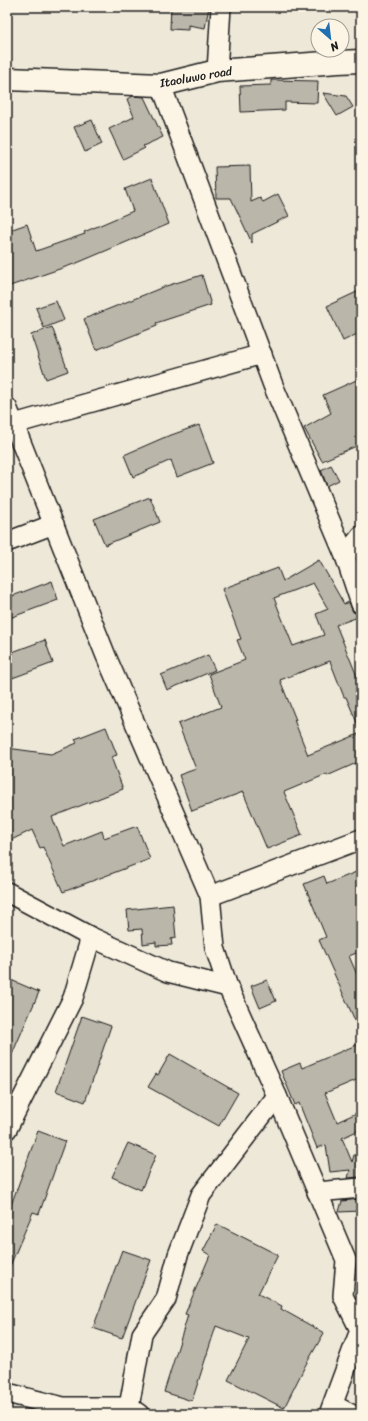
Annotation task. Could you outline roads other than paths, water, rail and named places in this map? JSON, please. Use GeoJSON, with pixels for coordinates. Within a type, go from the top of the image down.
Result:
{"type":"FeatureCollection","features":[{"type":"Feature","properties":{"kind":"street"},"geometry":{"type":"LineString","coordinates":[[217,71],[221,7]]}},
{"type":"Feature","properties":{"kind":"street","name":"Itaoluwo road"},"geometry":{"type":"LineString","coordinates":[[7,79],[161,85],[217,71],[361,61]]}},
{"type":"Feature","properties":{"kind":"street"},"geometry":{"type":"LineString","coordinates":[[161,85],[273,385],[345,556],[361,604]]}},
{"type":"Feature","properties":{"kind":"street"},"geometry":{"type":"LineString","coordinates":[[14,424],[262,354]]}},
{"type":"Feature","properties":{"kind":"street"},"geometry":{"type":"LineString","coordinates":[[7,407],[106,656],[210,896],[215,948],[228,987],[346,1260],[343,1296],[360,1330],[331,1410],[351,1414]]}},
{"type":"Feature","properties":{"kind":"street"},"geometry":{"type":"LineString","coordinates":[[7,542],[54,524]]}},
{"type":"Feature","properties":{"kind":"street"},"geometry":{"type":"LineString","coordinates":[[345,556],[361,536]]}},
{"type":"Feature","properties":{"kind":"street"},"geometry":{"type":"LineString","coordinates":[[210,896],[361,839]]}},
{"type":"Feature","properties":{"kind":"street"},"geometry":{"type":"LineString","coordinates":[[7,892],[91,937],[168,972],[228,987]]}},
{"type":"Feature","properties":{"kind":"street"},"geometry":{"type":"LineString","coordinates":[[7,1129],[73,998],[91,937]]}},
{"type":"Feature","properties":{"kind":"street"},"geometry":{"type":"LineString","coordinates":[[7,1393],[63,1407],[134,1411],[142,1334],[166,1299],[178,1255],[201,1195],[276,1096]]}},
{"type":"Feature","properties":{"kind":"street"},"geometry":{"type":"LineString","coordinates":[[317,1192],[361,1188]]}}]}
